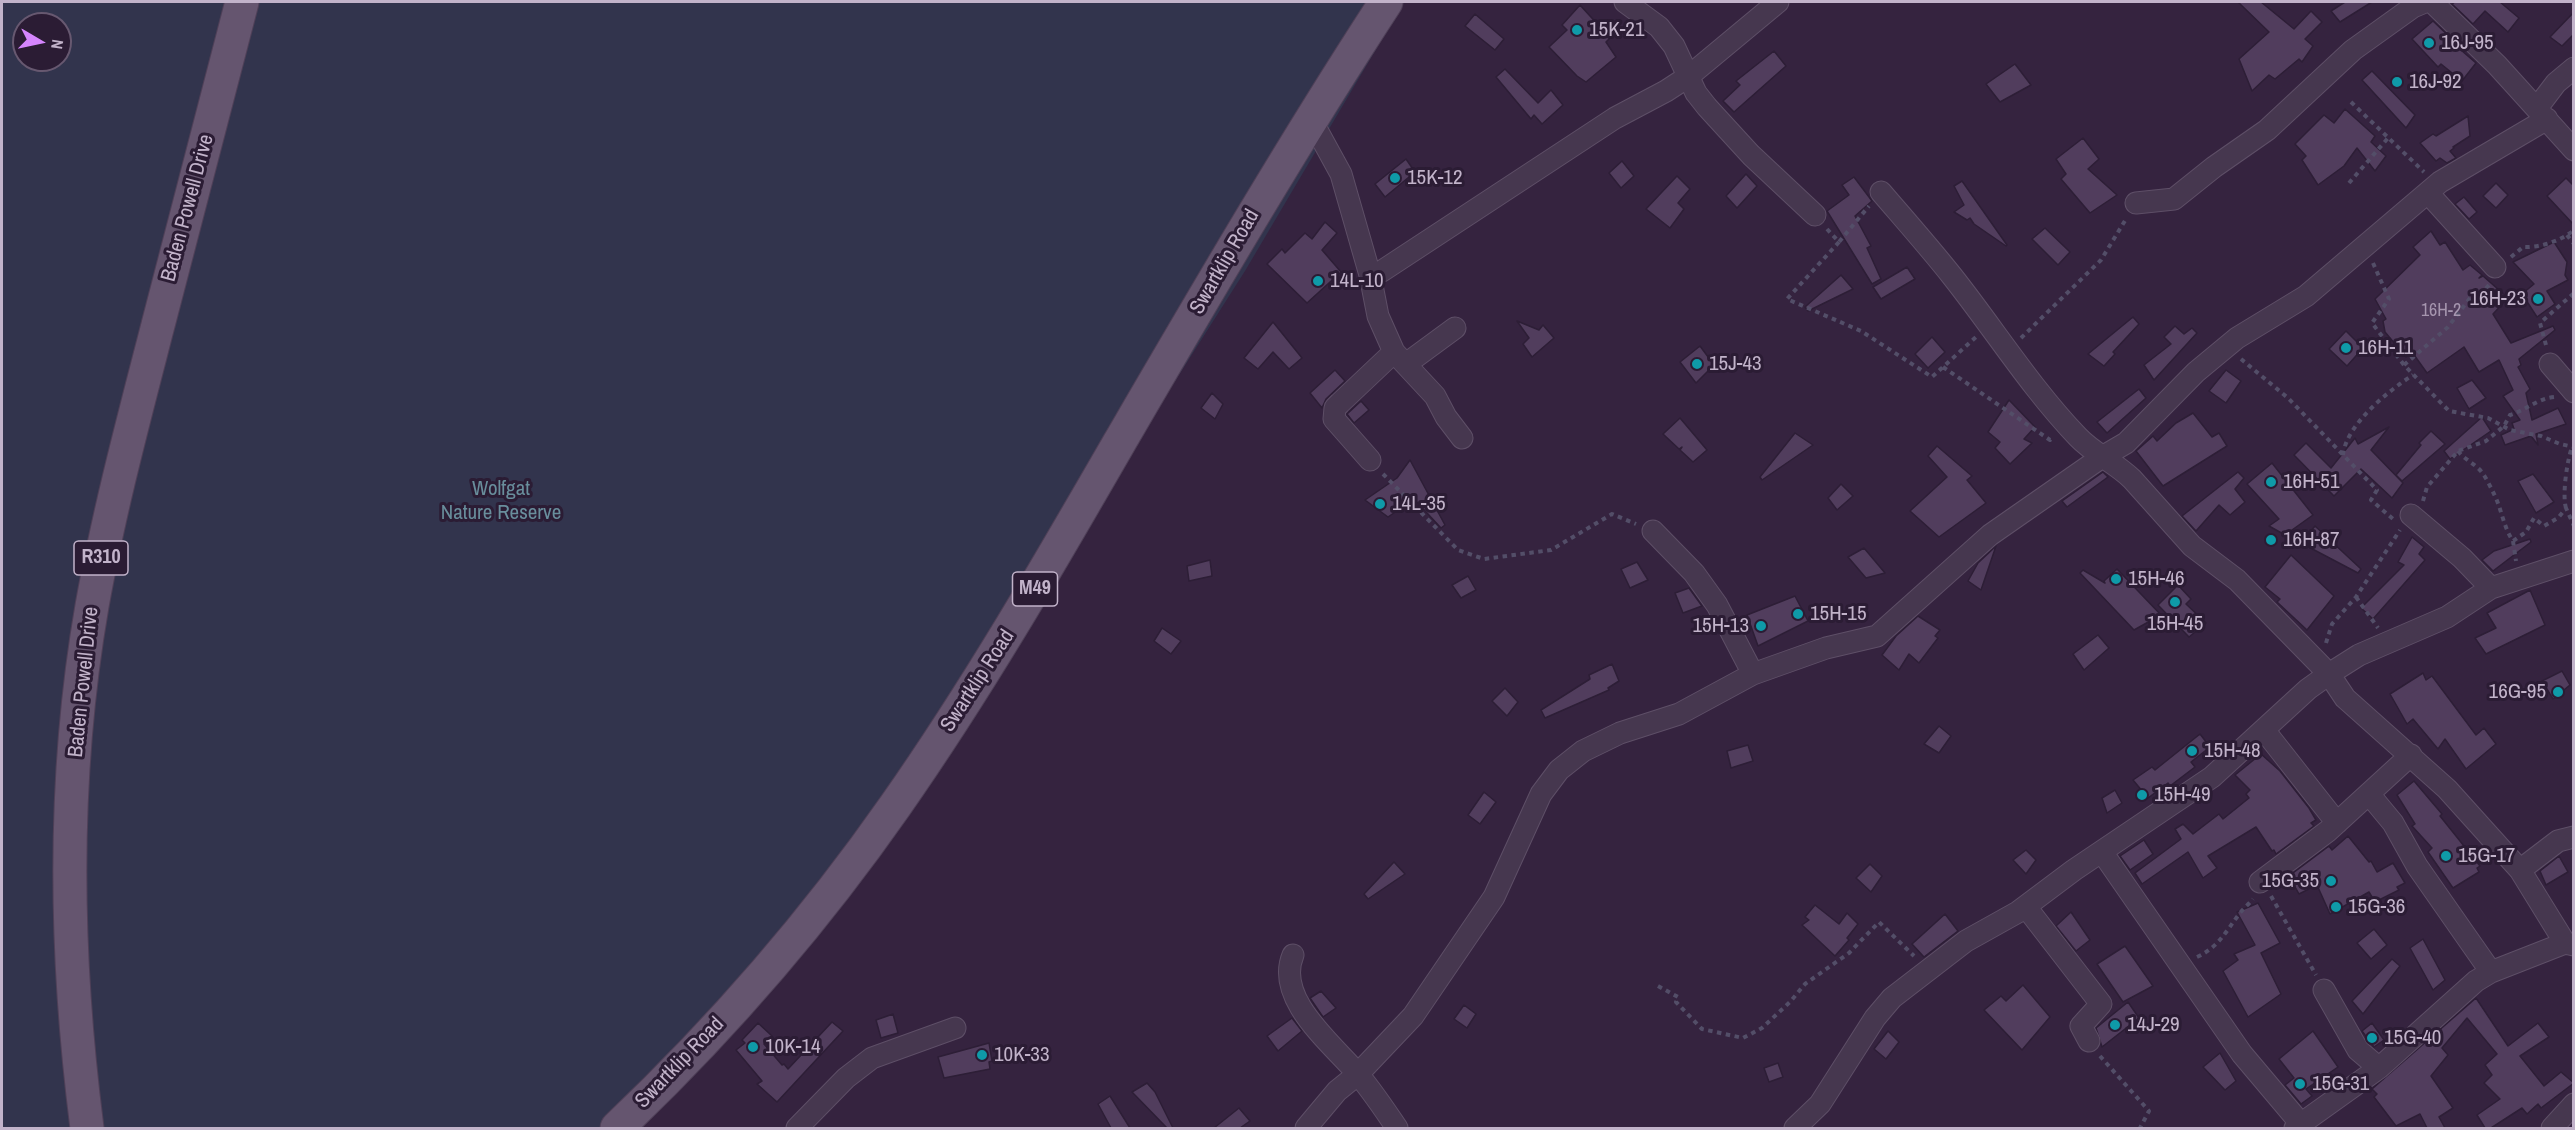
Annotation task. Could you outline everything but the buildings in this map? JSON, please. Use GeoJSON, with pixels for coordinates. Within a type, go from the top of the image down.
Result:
{"type":"FeatureCollection","features":[{"type":"Feature","properties":{"kind":"main road","name":"Baden Powell Drive"},"geometry":{"type":"LineString","coordinates":[[87,1128],[76,1028],[71,906],[73,787],[83,670],[92,607],[116,487],[242,2]]}},
{"type":"Feature","properties":{"kind":"main road","name":"Swartklip Road"},"geometry":{"type":"LineString","coordinates":[[616,1128],[722,1021],[807,923],[894,808],[1011,629],[1254,212],[1386,2]]}},
{"type":"Feature","properties":{"kind":"street"},"geometry":{"type":"LineString","coordinates":[[1625,2],[1659,27],[1674,46],[1696,93],[1750,155],[1815,215]]}},
{"type":"Feature","properties":{"kind":"street"},"geometry":{"type":"LineString","coordinates":[[1370,275],[1382,271],[1615,118],[1689,76],[1778,2]]}},
{"type":"Feature","properties":{"kind":"street"},"geometry":{"type":"LineString","coordinates":[[2136,203],[2174,199],[2214,167],[2268,130],[2353,50],[2413,7],[2425,2]]}},
{"type":"Feature","properties":{"kind":"street"},"geometry":{"type":"LineString","coordinates":[[2432,2],[2542,113],[2574,150]]}},
{"type":"Feature","properties":{"kind":"street"},"geometry":{"type":"LineString","coordinates":[[1306,1128],[1337,1091],[1358,1074],[1413,1016],[1494,897],[1541,794],[1559,771],[1583,751],[1620,733],[1679,714],[1753,674],[1826,648],[1877,636],[1990,535],[2102,457],[2126,443],[2196,372],[2227,346],[2306,296],[2433,189],[2542,113],[2556,83],[2574,68]]}},
{"type":"Feature","properties":{"kind":"street"},"geometry":{"type":"LineString","coordinates":[[1312,121],[1341,174],[1370,275],[1378,316],[1400,358],[1435,396],[1446,417],[1462,438]]}},
{"type":"Feature","properties":{"kind":"street"},"geometry":{"type":"LineString","coordinates":[[2433,189],[2496,267]]}},
{"type":"Feature","properties":{"kind":"street"},"geometry":{"type":"LineString","coordinates":[[1881,192],[1951,274],[2068,426],[2087,446],[2132,479],[2192,546],[2237,580],[2325,671],[2344,698],[2447,789],[2520,870],[2569,944],[2491,972],[2454,999],[2379,1068],[2298,1126],[2242,1054],[2102,852]]}},
{"type":"Feature","properties":{"kind":"street"},"geometry":{"type":"LineString","coordinates":[[1370,460],[1334,419],[1334,413],[1340,403],[1400,358],[1455,328]]}},
{"type":"Feature","properties":{"kind":"street"},"geometry":{"type":"LineString","coordinates":[[2550,364],[2573,392]]}},
{"type":"Feature","properties":{"kind":"street"},"geometry":{"type":"LineString","coordinates":[[2410,515],[2478,573],[2491,588]]}},
{"type":"Feature","properties":{"kind":"street"},"geometry":{"type":"LineString","coordinates":[[1653,531],[1694,573],[1717,605],[1753,674]]}},
{"type":"Feature","properties":{"kind":"street"},"geometry":{"type":"LineString","coordinates":[[1795,1128],[1820,1104],[1875,1018],[1892,998],[1966,941],[2026,907],[2212,777],[2325,671],[2447,617],[2491,588],[2574,561]]}},
{"type":"Feature","properties":{"kind":"street"},"geometry":{"type":"LineString","coordinates":[[2264,730],[2337,823]]}},
{"type":"Feature","properties":{"kind":"street"},"geometry":{"type":"LineString","coordinates":[[2260,882],[2337,823],[2410,755]]}},
{"type":"Feature","properties":{"kind":"street"},"geometry":{"type":"LineString","coordinates":[[2369,794],[2393,823],[2416,866],[2491,972]]}},
{"type":"Feature","properties":{"kind":"street"},"geometry":{"type":"LineString","coordinates":[[2520,870],[2558,841],[2574,837]]}},
{"type":"Feature","properties":{"kind":"street"},"geometry":{"type":"LineString","coordinates":[[2026,907],[2101,1004],[2081,1026],[2089,1041]]}},
{"type":"Feature","properties":{"kind":"street"},"geometry":{"type":"LineString","coordinates":[[1293,955],[1288,966],[1291,987],[1299,1005],[1314,1026],[1358,1074],[1397,1128]]}},
{"type":"Feature","properties":{"kind":"street"},"geometry":{"type":"LineString","coordinates":[[2324,990],[2358,1050],[2379,1068]]}},
{"type":"Feature","properties":{"kind":"street"},"geometry":{"type":"LineString","coordinates":[[797,1128],[846,1078],[872,1058],[955,1028]]}},
{"type":"Feature","properties":{"kind":"street"},"geometry":{"type":"LineString","coordinates":[[2552,1128],[2574,1104]]}},
{"type":"Feature","properties":{"kind":"path"},"geometry":{"type":"LineString","coordinates":[[2351,102],[2388,138],[2433,189]]}},
{"type":"Feature","properties":{"kind":"path"},"geometry":{"type":"LineString","coordinates":[[2349,183],[2388,138]]}},
{"type":"Feature","properties":{"kind":"path"},"geometry":{"type":"LineString","coordinates":[[1881,192],[1787,299],[1861,331],[1932,377],[1989,325]]}},
{"type":"Feature","properties":{"kind":"path"},"geometry":{"type":"LineString","coordinates":[[2008,350],[2101,261],[2136,203]]}},
{"type":"Feature","properties":{"kind":"path"},"geometry":{"type":"LineString","coordinates":[[1815,215],[1839,242]]}},
{"type":"Feature","properties":{"kind":"path"},"geometry":{"type":"LineString","coordinates":[[2404,365],[2448,327],[2473,294],[2478,297],[2501,273],[2496,267],[2523,247],[2535,248],[2574,230]]}},
{"type":"Feature","properties":{"kind":"path"},"geometry":{"type":"LineString","coordinates":[[2567,235],[2574,244]]}},
{"type":"Feature","properties":{"kind":"path"},"geometry":{"type":"LineString","coordinates":[[2365,246],[2389,299],[2372,323],[2404,365],[2449,411],[2488,417],[2510,430],[2541,436],[2547,440],[2573,447],[2566,467],[2567,488],[2564,501],[2574,526]]}},
{"type":"Feature","properties":{"kind":"path"},"geometry":{"type":"LineString","coordinates":[[2550,364],[2540,323],[2574,293]]}},
{"type":"Feature","properties":{"kind":"path"},"geometry":{"type":"LineString","coordinates":[[2227,346],[2288,398],[2376,490],[2371,500],[2402,527],[2356,597],[2332,624],[2326,638],[2325,671]]}},
{"type":"Feature","properties":{"kind":"path"},"geometry":{"type":"LineString","coordinates":[[1943,367],[2049,440],[2068,426]]}},
{"type":"Feature","properties":{"kind":"path"},"geometry":{"type":"LineString","coordinates":[[2343,456],[2344,444],[2369,410],[2413,375]]}},
{"type":"Feature","properties":{"kind":"path"},"geometry":{"type":"LineString","coordinates":[[2410,515],[2421,504],[2427,487],[2458,451],[2486,441],[2504,426],[2510,415],[2523,411],[2540,399],[2559,397],[2573,392]]}},
{"type":"Feature","properties":{"kind":"path"},"geometry":{"type":"LineString","coordinates":[[2458,451],[2464,459],[2480,470],[2486,479],[2495,496],[2505,530],[2513,541],[2526,532],[2534,518],[2544,526],[2558,518],[2566,508]]}},
{"type":"Feature","properties":{"kind":"path"},"geometry":{"type":"LineString","coordinates":[[1370,460],[1458,550],[1484,559],[1551,550],[1612,514],[1653,531]]}},
{"type":"Feature","properties":{"kind":"path"},"geometry":{"type":"LineString","coordinates":[[2356,597],[2389,643]]}},
{"type":"Feature","properties":{"kind":"path"},"geometry":{"type":"LineString","coordinates":[[2182,967],[2188,961],[2210,952],[2222,940],[2241,910],[2256,896],[2260,882]]}},
{"type":"Feature","properties":{"kind":"path"},"geometry":{"type":"LineString","coordinates":[[2260,882],[2274,900],[2278,913],[2284,919],[2324,990]]}},
{"type":"Feature","properties":{"kind":"path"},"geometry":{"type":"LineString","coordinates":[[1658,986],[1666,988],[1678,997],[1676,1002],[1702,1029],[1743,1038],[1762,1028],[1790,1002],[1805,984],[1849,953],[1879,922],[1927,970]]}},
{"type":"Feature","properties":{"kind":"path"},"geometry":{"type":"LineString","coordinates":[[2089,1041],[2109,1068],[2150,1111],[2140,1128]]}},
{"type":"Feature","properties":{"kind":"green space","name":"Wolfgat Nature Reserve"},"geometry":{"type":"Polygon","coordinates":[[[2,2],[1404,2],[1245,271],[921,781],[605,1128],[2,1128],[2,2]]]}},
{"type":"Feature","properties":{"kind":"place","name":"15K-21"},"geometry":{"type":"Point","coordinates":[1577,30]}},
{"type":"Feature","properties":{"kind":"place","name":"16J-95"},"geometry":{"type":"Point","coordinates":[2429,43]}},
{"type":"Feature","properties":{"kind":"place","name":"16J-92"},"geometry":{"type":"Point","coordinates":[2397,82]}},
{"type":"Feature","properties":{"kind":"place","name":"15K-12"},"geometry":{"type":"Point","coordinates":[1395,178]}},
{"type":"Feature","properties":{"kind":"place","name":"14L-10"},"geometry":{"type":"Point","coordinates":[1318,281]}},
{"type":"Feature","properties":{"kind":"place","name":"16H-23"},"geometry":{"type":"Point","coordinates":[2538,299]}},
{"type":"Feature","properties":{"kind":"place","name":"16H-11"},"geometry":{"type":"Point","coordinates":[2346,348]}},
{"type":"Feature","properties":{"kind":"place","name":"15J-43"},"geometry":{"type":"Point","coordinates":[1697,364]}},
{"type":"Feature","properties":{"kind":"place","name":"16H-51"},"geometry":{"type":"Point","coordinates":[2271,482]}},
{"type":"Feature","properties":{"kind":"place","name":"14L-35"},"geometry":{"type":"Point","coordinates":[1380,504]}},
{"type":"Feature","properties":{"kind":"place","name":"16H-87"},"geometry":{"type":"Point","coordinates":[2271,540]}},
{"type":"Feature","properties":{"kind":"place","name":"15H-46"},"geometry":{"type":"Point","coordinates":[2116,579]}},
{"type":"Feature","properties":{"kind":"place","name":"15H-45"},"geometry":{"type":"Point","coordinates":[2175,602]}},
{"type":"Feature","properties":{"kind":"place","name":"15H-15"},"geometry":{"type":"Point","coordinates":[1798,614]}},
{"type":"Feature","properties":{"kind":"place","name":"15H-13"},"geometry":{"type":"Point","coordinates":[1761,626]}},
{"type":"Feature","properties":{"kind":"place","name":"16G-95"},"geometry":{"type":"Point","coordinates":[2558,692]}},
{"type":"Feature","properties":{"kind":"place","name":"15H-48"},"geometry":{"type":"Point","coordinates":[2192,751]}},
{"type":"Feature","properties":{"kind":"place","name":"15H-49"},"geometry":{"type":"Point","coordinates":[2142,795]}},
{"type":"Feature","properties":{"kind":"place","name":"15G-17"},"geometry":{"type":"Point","coordinates":[2446,856]}},
{"type":"Feature","properties":{"kind":"place","name":"15G-35"},"geometry":{"type":"Point","coordinates":[2331,881]}},
{"type":"Feature","properties":{"kind":"place","name":"15G-36"},"geometry":{"type":"Point","coordinates":[2336,907]}},
{"type":"Feature","properties":{"kind":"place","name":"14J-29"},"geometry":{"type":"Point","coordinates":[2115,1025]}},
{"type":"Feature","properties":{"kind":"place","name":"15G-40"},"geometry":{"type":"Point","coordinates":[2372,1038]}},
{"type":"Feature","properties":{"kind":"place","name":"10K-14"},"geometry":{"type":"Point","coordinates":[753,1047]}},
{"type":"Feature","properties":{"kind":"place","name":"10K-33"},"geometry":{"type":"Point","coordinates":[982,1055]}},
{"type":"Feature","properties":{"kind":"place","name":"15G-31"},"geometry":{"type":"Point","coordinates":[2300,1084]}}]}
